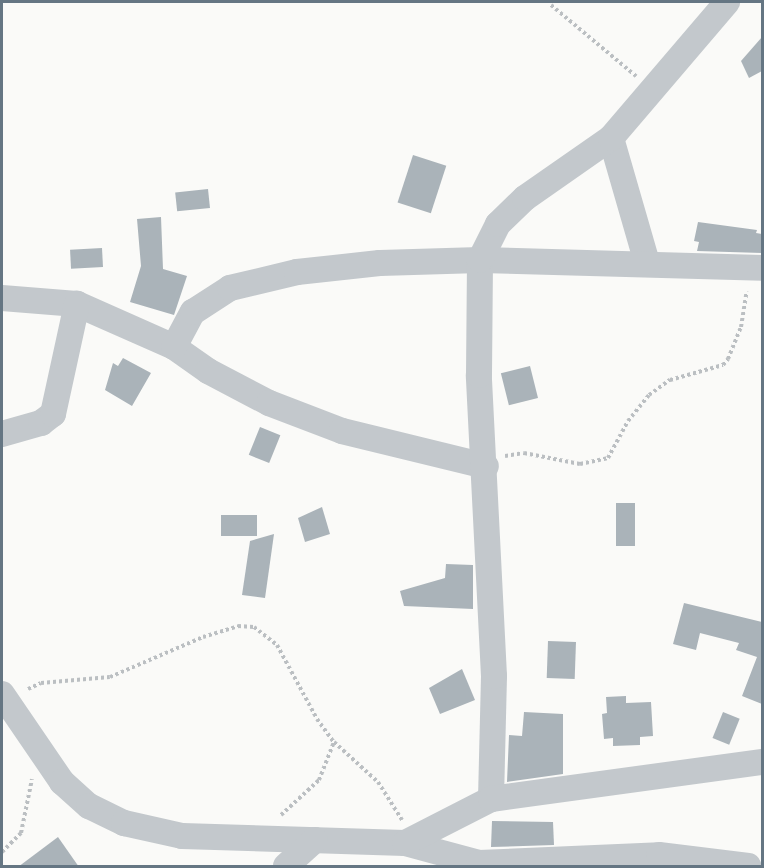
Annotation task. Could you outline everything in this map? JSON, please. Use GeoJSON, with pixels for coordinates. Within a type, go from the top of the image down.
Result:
{"type":"FeatureCollection","features":[{"type":"Feature","properties":{"kind":"street"},"geometry":{"type":"LineString","coordinates":[[491,799],[494,676],[486,466],[479,375],[480,260],[498,224],[525,198],[611,138],[727,2]]}},
{"type":"Feature","properties":{"kind":"street"},"geometry":{"type":"LineString","coordinates":[[611,138],[647,263]]}},
{"type":"Feature","properties":{"kind":"street"},"geometry":{"type":"LineString","coordinates":[[174,347],[193,312],[230,288],[309,270],[480,260],[647,263],[756,269]]}},
{"type":"Feature","properties":{"kind":"street"},"geometry":{"type":"LineString","coordinates":[[2,298],[77,304],[174,347],[208,371],[279,407],[342,431],[486,466]]}},
{"type":"Feature","properties":{"kind":"street"},"geometry":{"type":"LineString","coordinates":[[2,434],[41,423],[53,414],[77,304]]}},
{"type":"Feature","properties":{"kind":"street"},"geometry":{"type":"LineString","coordinates":[[4,696],[62,782],[88,806],[124,824],[182,836],[409,841],[479,865],[659,855],[748,867]]}},
{"type":"Feature","properties":{"kind":"street"},"geometry":{"type":"LineString","coordinates":[[409,841],[491,799],[762,762]]}},
{"type":"Feature","properties":{"kind":"street"},"geometry":{"type":"LineString","coordinates":[[286,867],[315,840]]}},
{"type":"Feature","properties":{"kind":"path"},"geometry":{"type":"LineString","coordinates":[[551,5],[653,89]]}},
{"type":"Feature","properties":{"kind":"path"},"geometry":{"type":"LineString","coordinates":[[486,466],[504,456],[524,453],[580,464],[608,458],[628,420],[649,395],[670,380],[723,365],[728,359],[741,327],[756,269]]}},
{"type":"Feature","properties":{"kind":"path"},"geometry":{"type":"LineString","coordinates":[[4,696],[41,683],[110,677],[203,637],[238,626],[254,627],[277,645],[317,719],[334,742],[378,782],[409,841]]}},
{"type":"Feature","properties":{"kind":"path"},"geometry":{"type":"LineString","coordinates":[[256,838],[318,780],[334,742]]}},
{"type":"Feature","properties":{"kind":"path"},"geometry":{"type":"LineString","coordinates":[[2,852],[21,833],[40,750]]}},
{"type":"Feature","properties":{"kind":"building"},"geometry":{"type":"Polygon","coordinates":[[[762,37],[762,71],[749,78],[741,61],[762,37]]]}},
{"type":"Feature","properties":{"kind":"building"},"geometry":{"type":"Polygon","coordinates":[[[413,155],[446,166],[431,213],[398,203],[413,155]]]}},
{"type":"Feature","properties":{"kind":"building"},"geometry":{"type":"Polygon","coordinates":[[[208,189],[210,208],[177,211],[175,192],[208,189]]]}},
{"type":"Feature","properties":{"kind":"building"},"geometry":{"type":"Polygon","coordinates":[[[161,217],[163,269],[187,276],[174,315],[130,302],[141,266],[137,219],[161,217]]]}},
{"type":"Feature","properties":{"kind":"building"},"geometry":{"type":"Polygon","coordinates":[[[698,222],[757,230],[756,233],[762,234],[762,253],[697,251],[699,242],[694,241],[698,222]]]}},
{"type":"Feature","properties":{"kind":"building"},"geometry":{"type":"Polygon","coordinates":[[[102,248],[103,267],[71,269],[70,250],[102,248]]]}},
{"type":"Feature","properties":{"kind":"building"},"geometry":{"type":"Polygon","coordinates":[[[123,358],[151,373],[132,406],[105,390],[113,363],[118,366],[123,358]]]}},
{"type":"Feature","properties":{"kind":"building"},"geometry":{"type":"Polygon","coordinates":[[[530,366],[538,398],[509,405],[501,373],[530,366]]]}},
{"type":"Feature","properties":{"kind":"building"},"geometry":{"type":"Polygon","coordinates":[[[260,427],[280,435],[269,463],[249,455],[260,427]]]}},
{"type":"Feature","properties":{"kind":"building"},"geometry":{"type":"Polygon","coordinates":[[[616,503],[635,503],[635,546],[616,546],[616,503]]]}},
{"type":"Feature","properties":{"kind":"building"},"geometry":{"type":"Polygon","coordinates":[[[322,507],[330,534],[305,542],[298,518],[322,507]]]}},
{"type":"Feature","properties":{"kind":"building"},"geometry":{"type":"Polygon","coordinates":[[[221,515],[257,515],[257,536],[221,536],[221,515]]]}},
{"type":"Feature","properties":{"kind":"building"},"geometry":{"type":"Polygon","coordinates":[[[274,534],[265,598],[242,595],[250,541],[274,534]]]}},
{"type":"Feature","properties":{"kind":"building"},"geometry":{"type":"Polygon","coordinates":[[[446,564],[473,565],[473,609],[404,606],[400,591],[445,578],[446,564]]]}},
{"type":"Feature","properties":{"kind":"building"},"geometry":{"type":"Polygon","coordinates":[[[684,603],[762,622],[762,704],[742,696],[757,657],[736,650],[739,643],[700,633],[696,650],[673,644],[684,603]]]}},
{"type":"Feature","properties":{"kind":"building"},"geometry":{"type":"Polygon","coordinates":[[[548,641],[576,642],[575,679],[547,678],[548,641]]]}},
{"type":"Feature","properties":{"kind":"building"},"geometry":{"type":"Polygon","coordinates":[[[462,669],[475,700],[440,714],[429,688],[462,669]]]}},
{"type":"Feature","properties":{"kind":"building"},"geometry":{"type":"Polygon","coordinates":[[[626,696],[626,703],[651,702],[653,736],[640,737],[640,745],[613,746],[613,738],[604,739],[602,714],[607,713],[606,697],[626,696]]]}},
{"type":"Feature","properties":{"kind":"building"},"geometry":{"type":"Polygon","coordinates":[[[524,712],[563,714],[563,774],[507,782],[509,735],[522,736],[524,712]]]}},
{"type":"Feature","properties":{"kind":"building"},"geometry":{"type":"Polygon","coordinates":[[[723,712],[740,719],[729,745],[713,738],[723,712]]]}},
{"type":"Feature","properties":{"kind":"building"},"geometry":{"type":"Polygon","coordinates":[[[492,821],[553,822],[554,845],[491,847],[492,821]]]}},
{"type":"Feature","properties":{"kind":"building"},"geometry":{"type":"Polygon","coordinates":[[[58,837],[79,867],[18,867],[58,837]]]}}]}
